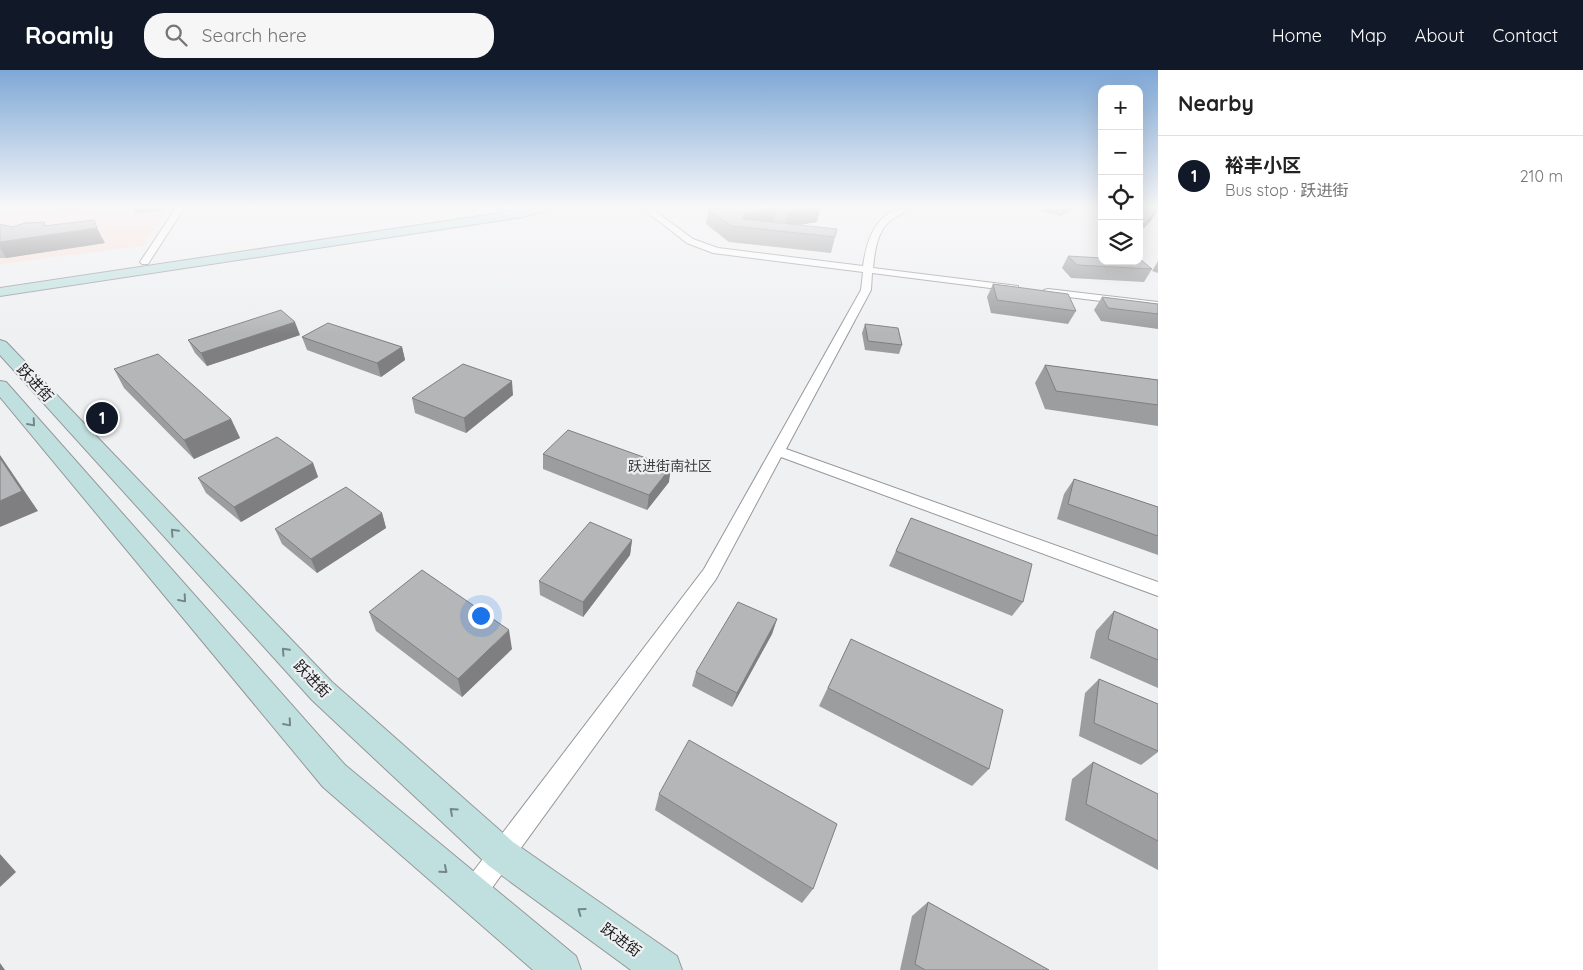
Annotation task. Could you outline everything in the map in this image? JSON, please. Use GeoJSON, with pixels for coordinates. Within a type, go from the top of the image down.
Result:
{"type":"FeatureCollection","features":[{"type":"Feature","properties":{"kind":"main road"},"geometry":{"type":"LineString","coordinates":[[0,284],[229,250]]}},
{"type":"Feature","properties":{"kind":"main road"},"geometry":{"type":"LineString","coordinates":[[0,292],[282,250]]}},
{"type":"Feature","properties":{"kind":"main road","name":"跃进街"},"geometry":{"type":"LineString","coordinates":[[0,345],[322,691],[501,854],[663,970]]}},
{"type":"Feature","properties":{"kind":"main road","name":"跃进街"},"geometry":{"type":"LineString","coordinates":[[0,386],[334,776],[562,970]]}},
{"type":"Feature","properties":{"kind":"street"},"geometry":{"type":"LineString","coordinates":[[145,262],[153,250]]}},
{"type":"Feature","properties":{"kind":"street"},"geometry":{"type":"LineString","coordinates":[[714,250],[868,271],[1023,289]]}},
{"type":"Feature","properties":{"kind":"street"},"geometry":{"type":"LineString","coordinates":[[472,894],[710,574],[866,290],[873,250]]}},
{"type":"Feature","properties":{"kind":"street"},"geometry":{"type":"LineString","coordinates":[[1042,292],[1158,306]]}},
{"type":"Feature","properties":{"kind":"street"},"geometry":{"type":"LineString","coordinates":[[778,451],[1158,589]]}},
{"type":"Feature","properties":{"kind":"shaded area"},"geometry":{"type":"Polygon","coordinates":[[[0,250],[111,250],[0,264],[0,250]]]}},
{"type":"Feature","properties":{"kind":"building"},"geometry":{"type":"Polygon","coordinates":[[[1068,256],[1098,258],[1098,265],[1143,265],[1143,262],[1152,269],[1077,265],[1068,256]]]}},
{"type":"Feature","properties":{"kind":"building"},"geometry":{"type":"Polygon","coordinates":[[[993,284],[1068,294],[1076,311],[997,300],[993,284]]]}},
{"type":"Feature","properties":{"kind":"building"},"geometry":{"type":"Polygon","coordinates":[[[1102,297],[1158,304],[1158,314],[1108,308],[1102,297]]]}},
{"type":"Feature","properties":{"kind":"building"},"geometry":{"type":"Polygon","coordinates":[[[281,310],[295,322],[201,353],[188,340],[281,310]]]}},
{"type":"Feature","properties":{"kind":"building"},"geometry":{"type":"Polygon","coordinates":[[[328,323],[402,347],[377,363],[302,337],[328,323]]]}},
{"type":"Feature","properties":{"kind":"building"},"geometry":{"type":"Polygon","coordinates":[[[865,324],[898,328],[902,345],[868,341],[865,324]]]}},
{"type":"Feature","properties":{"kind":"building"},"geometry":{"type":"Polygon","coordinates":[[[158,354],[231,419],[184,440],[114,369],[158,354]]]}},
{"type":"Feature","properties":{"kind":"building"},"geometry":{"type":"Polygon","coordinates":[[[463,364],[512,381],[464,418],[412,398],[463,364]]]}},
{"type":"Feature","properties":{"kind":"building"},"geometry":{"type":"Polygon","coordinates":[[[1045,365],[1158,380],[1158,405],[1056,391],[1045,365]]]}},
{"type":"Feature","properties":{"kind":"building"},"geometry":{"type":"Polygon","coordinates":[[[568,430],[671,467],[649,495],[543,454],[568,430]]]}},
{"type":"Feature","properties":{"kind":"building"},"geometry":{"type":"Polygon","coordinates":[[[277,437],[313,463],[234,507],[198,478],[277,437]]]}},
{"type":"Feature","properties":{"kind":"building"},"geometry":{"type":"Polygon","coordinates":[[[0,458],[22,491],[0,501],[0,458]]]}},
{"type":"Feature","properties":{"kind":"building"},"geometry":{"type":"Polygon","coordinates":[[[1074,479],[1158,507],[1158,536],[1068,504],[1074,479]]]}},
{"type":"Feature","properties":{"kind":"building"},"geometry":{"type":"Polygon","coordinates":[[[346,487],[382,513],[311,559],[275,529],[346,487]]]}},
{"type":"Feature","properties":{"kind":"building"},"geometry":{"type":"Polygon","coordinates":[[[911,518],[1032,564],[1023,602],[896,551],[911,518]]]}},
{"type":"Feature","properties":{"kind":"building"},"geometry":{"type":"Polygon","coordinates":[[[590,522],[632,540],[583,602],[539,581],[590,522]]]}},
{"type":"Feature","properties":{"kind":"building"},"geometry":{"type":"Polygon","coordinates":[[[422,570],[509,630],[458,679],[369,612],[422,570]]]}},
{"type":"Feature","properties":{"kind":"building"},"geometry":{"type":"Polygon","coordinates":[[[738,602],[777,619],[737,693],[696,672],[738,602]]]}},
{"type":"Feature","properties":{"kind":"building"},"geometry":{"type":"Polygon","coordinates":[[[1114,611],[1158,630],[1158,660],[1108,639],[1114,611]]]}},
{"type":"Feature","properties":{"kind":"building"},"geometry":{"type":"Polygon","coordinates":[[[851,639],[1003,710],[989,769],[828,688],[851,639]]]}},
{"type":"Feature","properties":{"kind":"building"},"geometry":{"type":"Polygon","coordinates":[[[1099,679],[1158,704],[1158,751],[1094,723],[1099,679]]]}},
{"type":"Feature","properties":{"kind":"building"},"geometry":{"type":"Polygon","coordinates":[[[689,740],[837,824],[813,889],[659,794],[689,740]]]}},
{"type":"Feature","properties":{"kind":"building"},"geometry":{"type":"Polygon","coordinates":[[[1093,762],[1158,794],[1158,841],[1086,804],[1093,762]]]}},
{"type":"Feature","properties":{"kind":"building"},"geometry":{"type":"Polygon","coordinates":[[[928,902],[1049,970],[925,970],[915,964],[928,902]]]}},
{"type":"Feature","properties":{"kind":"place","name":"裕丰小区"},"geometry":{"type":"Point","coordinates":[102,418]}},
{"type":"Feature","properties":{"kind":"district","name":"跃进街南社区"},"geometry":{"type":"Point","coordinates":[670,466]}}]}
